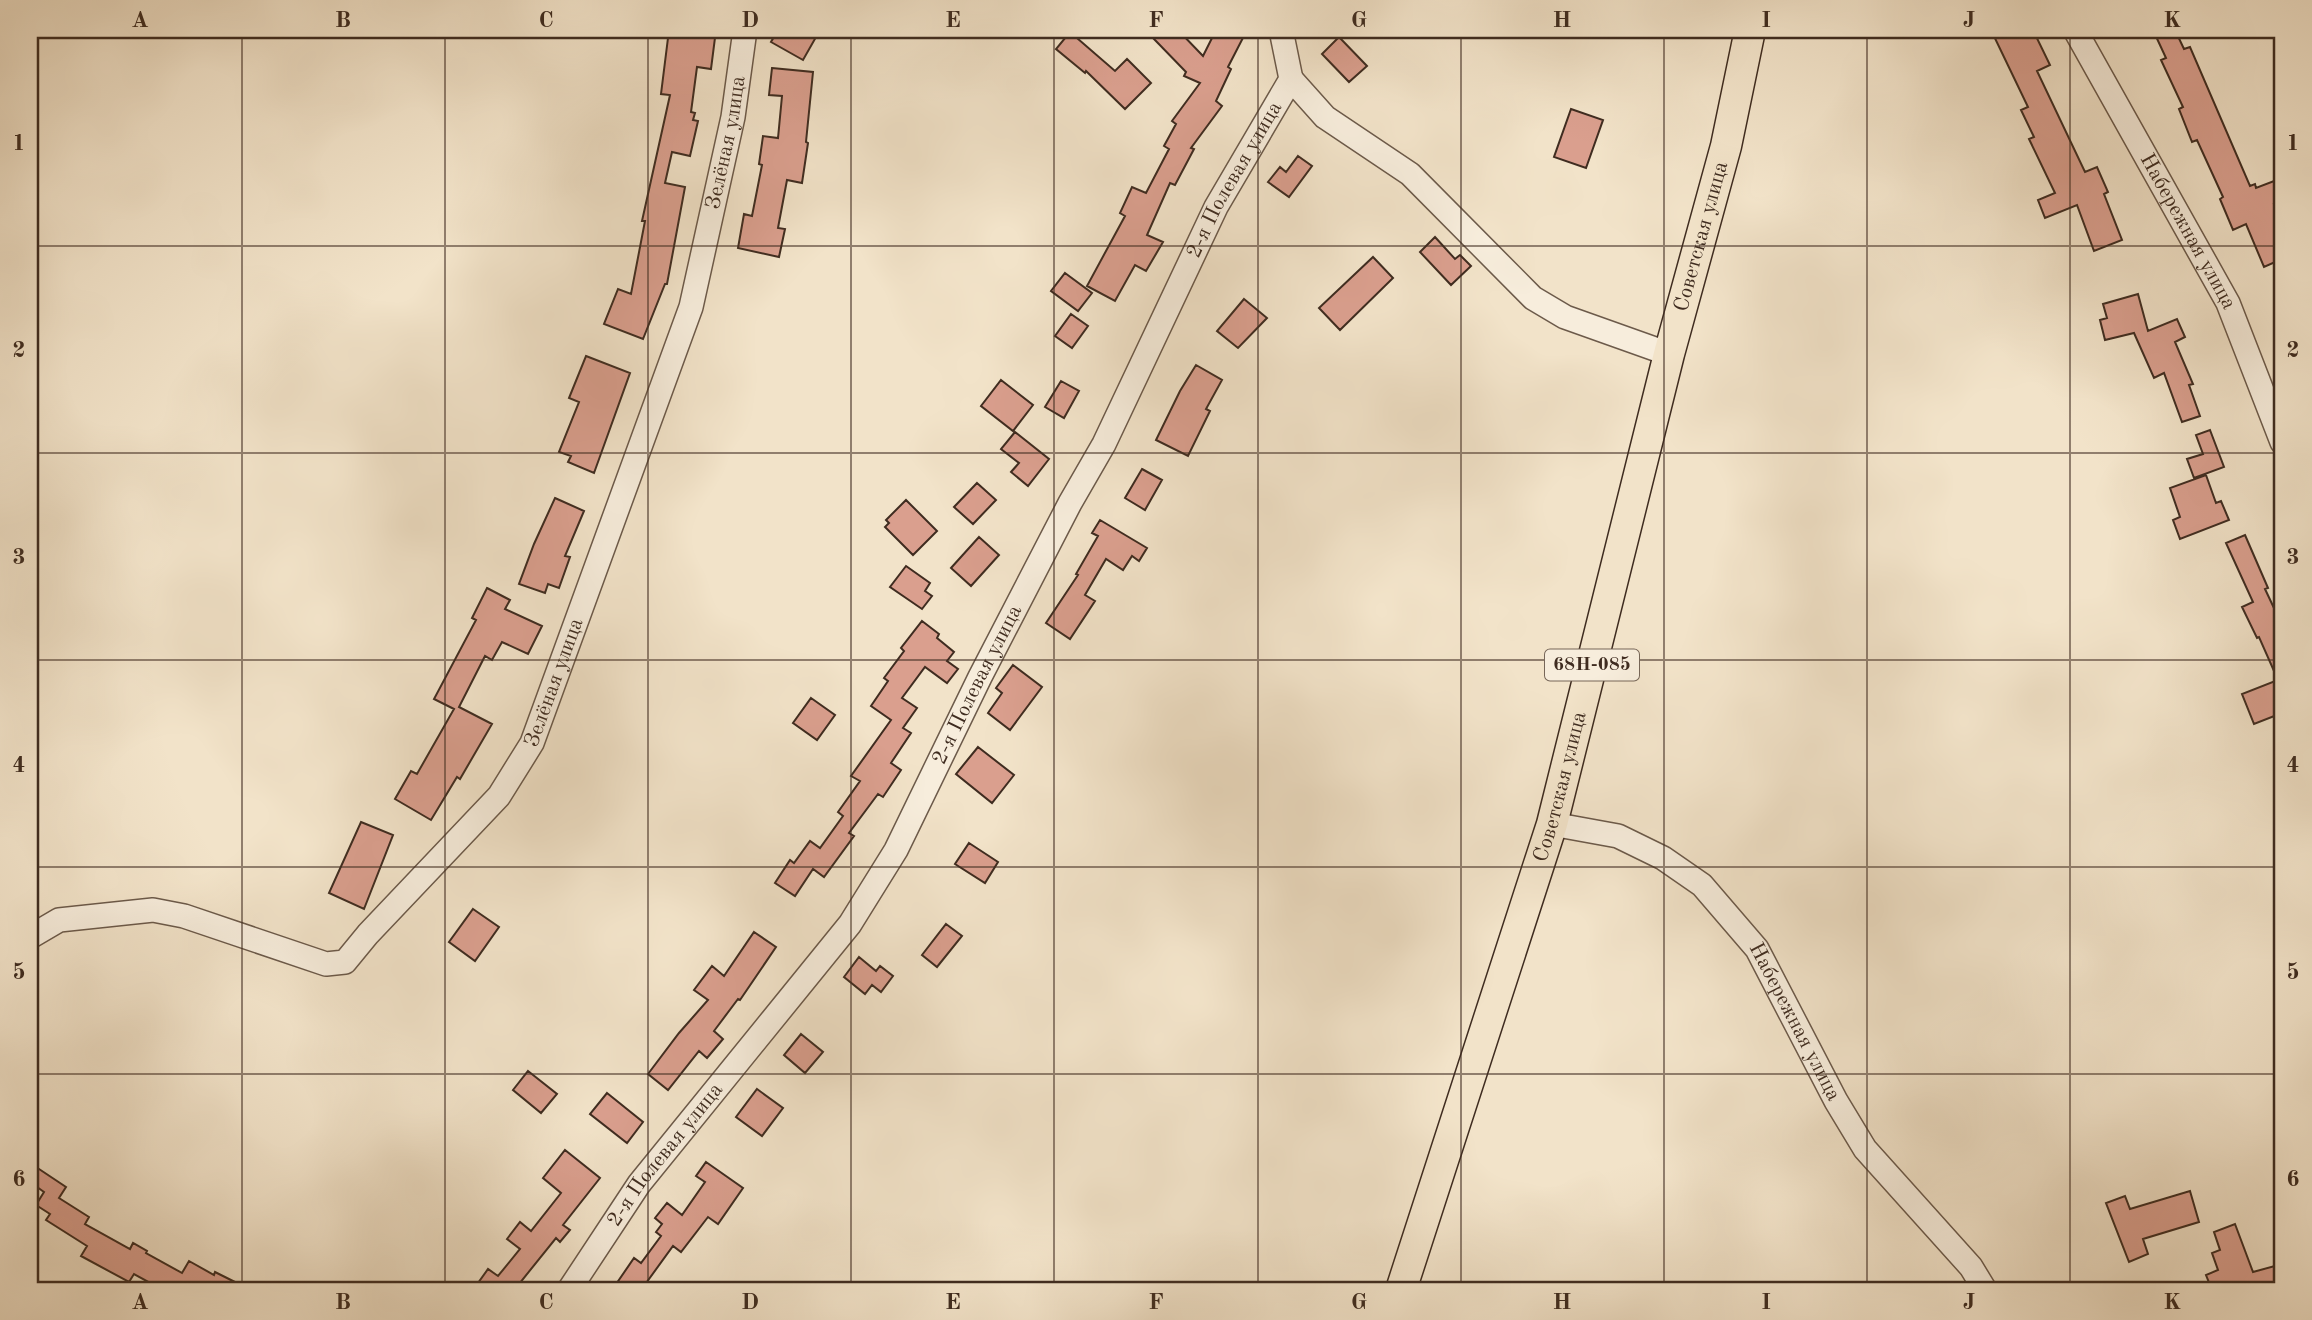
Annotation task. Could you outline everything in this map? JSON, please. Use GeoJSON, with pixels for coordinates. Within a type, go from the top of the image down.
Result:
{"type":"FeatureCollection","features":[{"type":"Feature","properties":{"kind":"main road","name":"Советская улица"},"geometry":{"type":"LineString","coordinates":[[1401,1290],[1552,824],[1669,354],[1726,146],[1750,30]]}},
{"type":"Feature","properties":{"kind":"street","name":"Зелёная улица"},"geometry":{"type":"LineString","coordinates":[[30,937],[59,920],[153,910],[184,916],[326,964],[345,962],[368,934],[499,796],[532,743],[691,306],[733,117],[745,30]]}},
{"type":"Feature","properties":{"kind":"street","name":"2-я Полевая улица"},"geometry":{"type":"LineString","coordinates":[[569,1290],[639,1184],[850,924],[896,850],[980,677],[1070,503],[1104,444],[1216,207],[1292,79],[1281,30]]}},
{"type":"Feature","properties":{"kind":"street","name":"Набережная улица"},"geometry":{"type":"LineString","coordinates":[[2075,30],[2228,303],[2282,442]]}},
{"type":"Feature","properties":{"kind":"street"},"geometry":{"type":"LineString","coordinates":[[1292,79],[1325,117],[1410,174],[1533,298],[1565,317],[1669,354]]}},
{"type":"Feature","properties":{"kind":"street","name":"Набережная улица"},"geometry":{"type":"LineString","coordinates":[[1552,824],[1618,836],[1664,858],[1702,885],[1757,949],[1836,1101],[1865,1149],[1971,1267],[1985,1290]]}},
{"type":"Feature","properties":{"kind":"building"},"geometry":{"type":"Polygon","coordinates":[[[669,30],[716,30],[711,69],[697,67],[691,112],[695,113],[693,120],[698,121],[690,156],[672,152],[665,183],[685,187],[667,284],[643,339],[604,324],[618,289],[631,294],[645,221],[642,221],[670,95],[661,94],[669,30]]]}},
{"type":"Feature","properties":{"kind":"building"},"geometry":{"type":"Polygon","coordinates":[[[778,30],[820,30],[803,60],[771,42],[778,30]]]}},
{"type":"Feature","properties":{"kind":"building"},"geometry":{"type":"Polygon","coordinates":[[[1164,30],[1178,30],[1203,56],[1216,30],[1247,30],[1228,67],[1231,69],[1216,101],[1222,106],[1191,148],[1194,149],[1175,185],[1170,183],[1147,235],[1163,242],[1146,271],[1135,265],[1115,301],[1087,286],[1125,216],[1120,213],[1132,187],[1146,193],[1169,149],[1164,146],[1176,124],[1172,121],[1200,83],[1184,76],[1186,72],[1154,39],[1164,30]]]}},
{"type":"Feature","properties":{"kind":"building"},"geometry":{"type":"Polygon","coordinates":[[[1991,30],[2033,30],[2050,65],[2037,71],[2085,172],[2097,167],[2108,192],[2104,194],[2122,240],[2094,251],[2077,205],[2045,218],[2038,200],[2055,193],[2029,139],[2034,137],[2021,110],[2028,107],[1991,30]]]}},
{"type":"Feature","properties":{"kind":"building"},"geometry":{"type":"Polygon","coordinates":[[[2153,30],[2175,30],[2184,49],[2190,47],[2250,186],[2255,184],[2256,188],[2282,178],[2282,201],[2274,204],[2282,222],[2282,259],[2264,267],[2246,224],[2233,230],[2220,199],[2223,197],[2197,140],[2192,142],[2179,109],[2183,107],[2161,60],[2166,58],[2153,30]]]}},
{"type":"Feature","properties":{"kind":"building"},"geometry":{"type":"Polygon","coordinates":[[[1070,32],[1115,71],[1127,59],[1151,83],[1125,109],[1086,71],[1085,73],[1056,49],[1070,32]]]}},
{"type":"Feature","properties":{"kind":"building"},"geometry":{"type":"Polygon","coordinates":[[[1339,37],[1367,66],[1349,82],[1322,54],[1339,37]]]}},
{"type":"Feature","properties":{"kind":"building"},"geometry":{"type":"Polygon","coordinates":[[[772,68],[813,72],[802,183],[787,180],[778,228],[785,229],[779,257],[738,248],[744,214],[752,216],[762,165],[759,164],[763,136],[778,138],[782,96],[769,95],[772,68]]]}},
{"type":"Feature","properties":{"kind":"building"},"geometry":{"type":"Polygon","coordinates":[[[1571,109],[1603,120],[1586,168],[1554,157],[1571,109]]]}},
{"type":"Feature","properties":{"kind":"building"},"geometry":{"type":"Polygon","coordinates":[[[1298,156],[1312,166],[1289,197],[1268,182],[1280,167],[1286,172],[1298,156]]]}},
{"type":"Feature","properties":{"kind":"building"},"geometry":{"type":"Polygon","coordinates":[[[1435,237],[1455,259],[1460,255],[1471,266],[1451,285],[1420,252],[1435,237]]]}},
{"type":"Feature","properties":{"kind":"building"},"geometry":{"type":"Polygon","coordinates":[[[1373,257],[1393,278],[1340,330],[1319,308],[1373,257]]]}},
{"type":"Feature","properties":{"kind":"building"},"geometry":{"type":"Polygon","coordinates":[[[1065,273],[1092,293],[1078,311],[1051,291],[1065,273]]]}},
{"type":"Feature","properties":{"kind":"building"},"geometry":{"type":"Polygon","coordinates":[[[2138,294],[2148,331],[2177,319],[2185,337],[2175,342],[2193,384],[2189,385],[2200,416],[2182,422],[2164,373],[2154,378],[2134,333],[2105,340],[2100,320],[2107,318],[2103,304],[2138,294]]]}},
{"type":"Feature","properties":{"kind":"building"},"geometry":{"type":"Polygon","coordinates":[[[1244,299],[1267,318],[1238,348],[1217,331],[1244,299]]]}},
{"type":"Feature","properties":{"kind":"building"},"geometry":{"type":"Polygon","coordinates":[[[1071,314],[1088,326],[1072,348],[1055,336],[1071,314]]]}},
{"type":"Feature","properties":{"kind":"building"},"geometry":{"type":"Polygon","coordinates":[[[586,356],[630,373],[594,473],[568,462],[571,456],[559,452],[579,402],[569,398],[586,356]]]}},
{"type":"Feature","properties":{"kind":"building"},"geometry":{"type":"Polygon","coordinates":[[[1196,365],[1222,380],[1206,409],[1210,411],[1188,456],[1156,440],[1196,365]]]}},
{"type":"Feature","properties":{"kind":"building"},"geometry":{"type":"Polygon","coordinates":[[[1001,380],[1033,405],[1013,431],[981,406],[1001,380]]]}},
{"type":"Feature","properties":{"kind":"building"},"geometry":{"type":"Polygon","coordinates":[[[1061,381],[1079,391],[1064,418],[1045,407],[1061,381]]]}},
{"type":"Feature","properties":{"kind":"building"},"geometry":{"type":"Polygon","coordinates":[[[2210,430],[2224,467],[2194,478],[2187,459],[2203,454],[2196,435],[2210,430]]]}},
{"type":"Feature","properties":{"kind":"building"},"geometry":{"type":"Polygon","coordinates":[[[1015,432],[1049,459],[1028,486],[1011,472],[1019,463],[1001,449],[1015,432]]]}},
{"type":"Feature","properties":{"kind":"building"},"geometry":{"type":"Polygon","coordinates":[[[1142,469],[1162,480],[1145,510],[1125,498],[1142,469]]]}},
{"type":"Feature","properties":{"kind":"building"},"geometry":{"type":"Polygon","coordinates":[[[2206,475],[2216,503],[2221,501],[2229,520],[2180,539],[2173,520],[2180,517],[2170,488],[2206,475]]]}},
{"type":"Feature","properties":{"kind":"building"},"geometry":{"type":"Polygon","coordinates":[[[977,483],[996,500],[973,524],[954,507],[977,483]]]}},
{"type":"Feature","properties":{"kind":"building"},"geometry":{"type":"Polygon","coordinates":[[[555,498],[584,511],[565,556],[570,557],[559,588],[548,584],[545,593],[519,584],[555,498]]]}},
{"type":"Feature","properties":{"kind":"building"},"geometry":{"type":"Polygon","coordinates":[[[906,500],[937,531],[913,555],[885,527],[889,523],[886,520],[906,500]]]}},
{"type":"Feature","properties":{"kind":"building"},"geometry":{"type":"Polygon","coordinates":[[[1100,520],[1147,548],[1139,561],[1132,556],[1123,570],[1106,559],[1085,595],[1095,601],[1070,639],[1046,623],[1078,575],[1076,574],[1098,536],[1092,533],[1100,520]]]}},
{"type":"Feature","properties":{"kind":"building"},"geometry":{"type":"Polygon","coordinates":[[[2245,535],[2282,625],[2282,713],[2254,724],[2242,694],[2278,680],[2242,607],[2253,602],[2226,543],[2245,535]]]}},
{"type":"Feature","properties":{"kind":"building"},"geometry":{"type":"Polygon","coordinates":[[[979,537],[999,555],[971,586],[951,568],[979,537]]]}},
{"type":"Feature","properties":{"kind":"building"},"geometry":{"type":"Polygon","coordinates":[[[906,566],[930,583],[925,591],[932,596],[922,609],[890,587],[906,566]]]}},
{"type":"Feature","properties":{"kind":"building"},"geometry":{"type":"Polygon","coordinates":[[[487,588],[510,600],[505,609],[542,626],[528,654],[502,642],[492,660],[485,656],[459,707],[492,724],[460,779],[457,777],[431,820],[395,799],[411,771],[417,774],[454,709],[434,699],[476,620],[472,618],[487,588]]]}},
{"type":"Feature","properties":{"kind":"building"},"geometry":{"type":"Polygon","coordinates":[[[922,621],[939,634],[937,638],[954,652],[947,661],[958,669],[947,683],[925,667],[902,698],[917,708],[903,728],[911,733],[891,763],[901,770],[883,797],[878,794],[849,833],[854,836],[824,877],[813,869],[795,896],[775,883],[790,860],[794,863],[810,841],[820,848],[843,816],[838,812],[860,781],[851,776],[891,720],[871,706],[888,681],[884,678],[904,651],[901,648],[922,621]]]}},
{"type":"Feature","properties":{"kind":"building"},"geometry":{"type":"Polygon","coordinates":[[[1013,665],[1042,687],[1010,730],[988,713],[1002,693],[996,688],[1013,665]]]}},
{"type":"Feature","properties":{"kind":"building"},"geometry":{"type":"Polygon","coordinates":[[[811,698],[835,715],[817,740],[793,723],[811,698]]]}},
{"type":"Feature","properties":{"kind":"building"},"geometry":{"type":"Polygon","coordinates":[[[978,747],[1014,775],[992,803],[956,774],[978,747]]]}},
{"type":"Feature","properties":{"kind":"building"},"geometry":{"type":"Polygon","coordinates":[[[361,822],[393,835],[364,909],[329,893],[361,822]]]}},
{"type":"Feature","properties":{"kind":"building"},"geometry":{"type":"Polygon","coordinates":[[[969,843],[998,862],[985,883],[955,864],[969,843]]]}},
{"type":"Feature","properties":{"kind":"building"},"geometry":{"type":"Polygon","coordinates":[[[473,909],[499,927],[475,961],[449,942],[473,909]]]}},
{"type":"Feature","properties":{"kind":"building"},"geometry":{"type":"Polygon","coordinates":[[[946,924],[962,936],[937,967],[922,955],[946,924]]]}},
{"type":"Feature","properties":{"kind":"building"},"geometry":{"type":"Polygon","coordinates":[[[754,932],[776,947],[740,1000],[738,999],[714,1031],[723,1039],[707,1058],[699,1051],[668,1090],[648,1074],[708,1000],[694,990],[712,966],[724,976],[754,932]]]}},
{"type":"Feature","properties":{"kind":"building"},"geometry":{"type":"Polygon","coordinates":[[[859,957],[876,971],[880,966],[893,976],[881,992],[872,985],[865,994],[844,977],[859,957]]]}},
{"type":"Feature","properties":{"kind":"building"},"geometry":{"type":"Polygon","coordinates":[[[801,1034],[823,1052],[805,1073],[784,1055],[801,1034]]]}},
{"type":"Feature","properties":{"kind":"building"},"geometry":{"type":"Polygon","coordinates":[[[528,1071],[557,1094],[541,1113],[513,1090],[528,1071]]]}},
{"type":"Feature","properties":{"kind":"building"},"geometry":{"type":"Polygon","coordinates":[[[757,1089],[783,1108],[762,1136],[736,1117],[757,1089]]]}},
{"type":"Feature","properties":{"kind":"building"},"geometry":{"type":"Polygon","coordinates":[[[607,1093],[643,1122],[627,1143],[590,1114],[607,1093]]]}},
{"type":"Feature","properties":{"kind":"building"},"geometry":{"type":"Polygon","coordinates":[[[565,1150],[600,1178],[563,1225],[570,1230],[560,1242],[556,1238],[515,1289],[518,1290],[473,1290],[488,1269],[498,1276],[520,1249],[507,1239],[520,1222],[531,1231],[561,1193],[543,1178],[565,1150]]]}},
{"type":"Feature","properties":{"kind":"building"},"geometry":{"type":"Polygon","coordinates":[[[706,1162],[743,1188],[718,1224],[708,1217],[681,1252],[673,1246],[641,1290],[612,1290],[634,1258],[641,1263],[661,1236],[656,1232],[662,1224],[655,1218],[667,1203],[682,1215],[705,1182],[696,1176],[706,1162]]]}},
{"type":"Feature","properties":{"kind":"building"},"geometry":{"type":"Polygon","coordinates":[[[30,1163],[66,1187],[59,1198],[89,1217],[85,1224],[130,1249],[133,1243],[182,1273],[189,1261],[251,1290],[163,1290],[134,1274],[129,1282],[81,1256],[87,1246],[46,1220],[50,1214],[36,1205],[44,1192],[30,1182],[30,1163]]]}},
{"type":"Feature","properties":{"kind":"building"},"geometry":{"type":"Polygon","coordinates":[[[2190,1191],[2199,1222],[2143,1239],[2148,1254],[2129,1262],[2106,1203],[2125,1196],[2130,1209],[2190,1191]]]}},
{"type":"Feature","properties":{"kind":"building"},"geometry":{"type":"Polygon","coordinates":[[[2235,1224],[2253,1272],[2282,1264],[2282,1290],[2212,1290],[2206,1275],[2218,1270],[2212,1253],[2220,1250],[2214,1232],[2235,1224]]]}}]}
